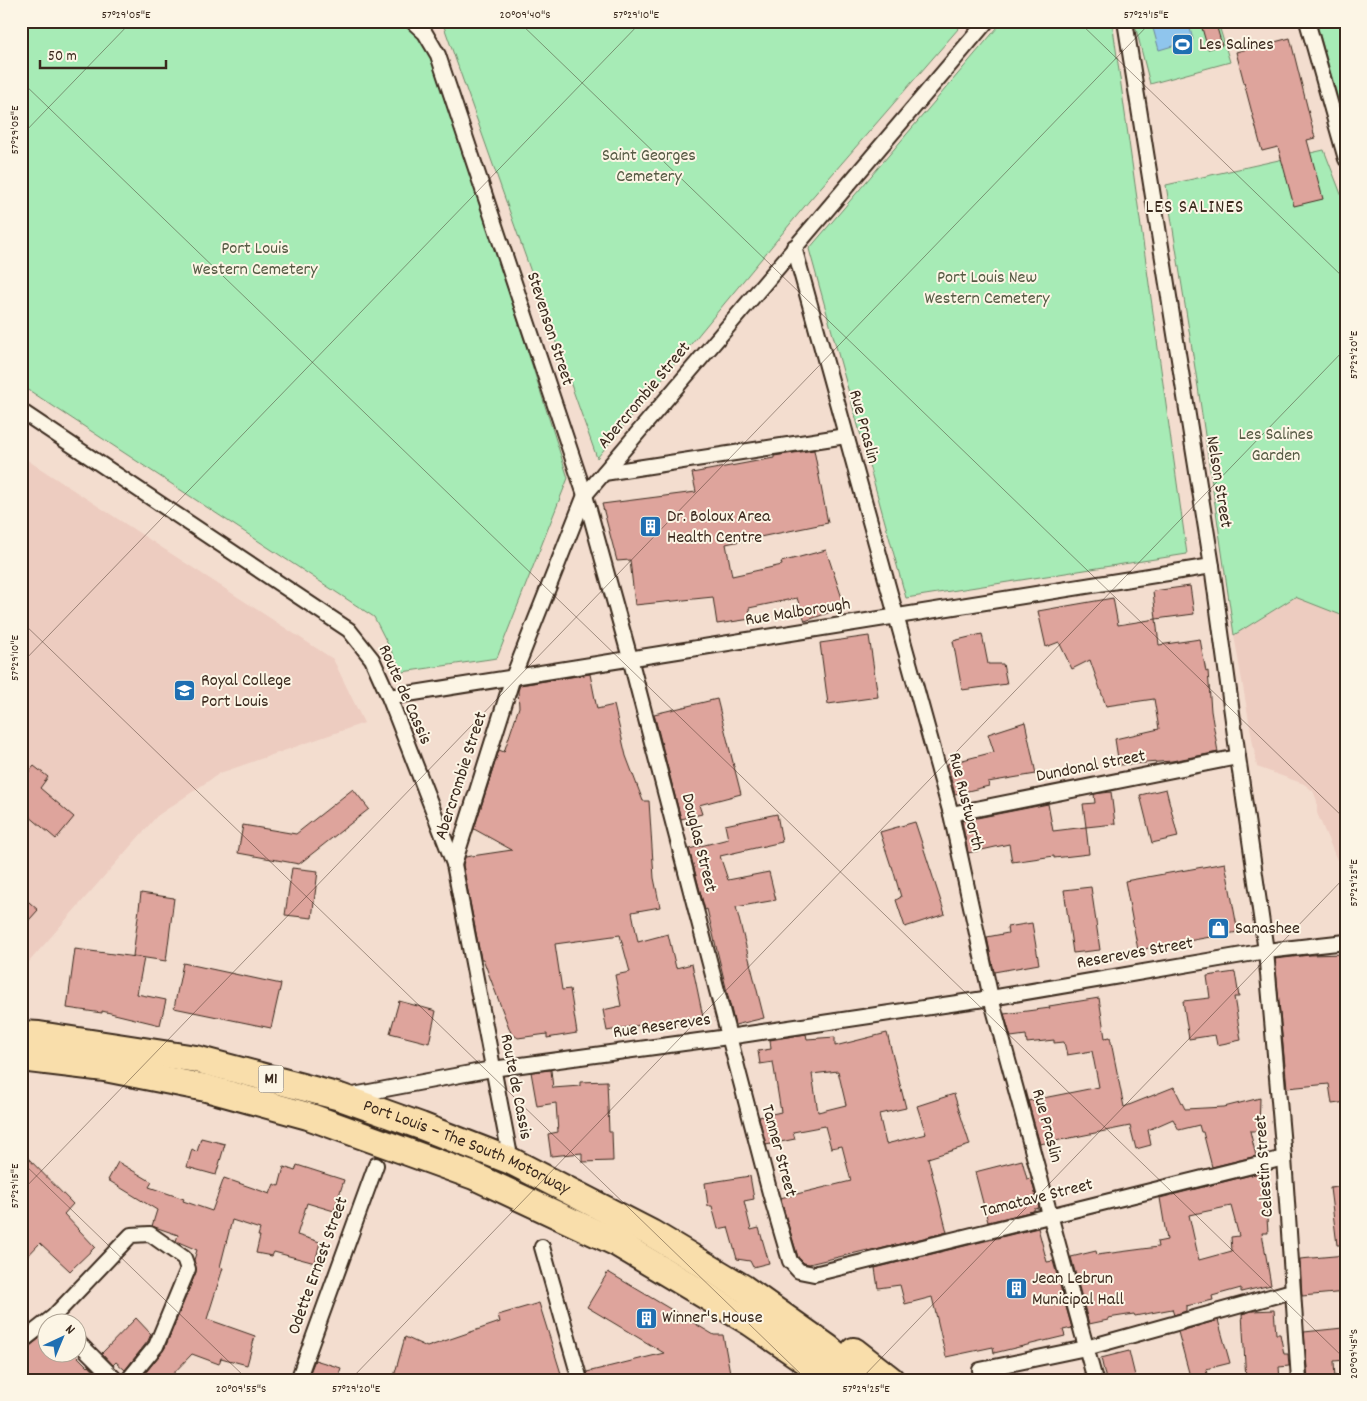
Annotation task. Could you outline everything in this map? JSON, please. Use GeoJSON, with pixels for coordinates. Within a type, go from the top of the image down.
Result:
{"type":"FeatureCollection","features":[{"type":"Feature","properties":{"kind":"highway","name":"Port Louis – The South Motorway"},"geometry":{"type":"LineString","coordinates":[[21,1034],[39,1035],[196,1059],[340,1097],[422,1126],[511,1161],[650,1233],[743,1288],[828,1348],[865,1380]]}},
{"type":"Feature","properties":{"kind":"highway","name":"Port Louis – The South Motorway"},"geometry":{"type":"LineString","coordinates":[[21,1058],[105,1068],[206,1088],[308,1116],[474,1176],[617,1243],[750,1322],[805,1360],[827,1380]]}},
{"type":"Feature","properties":{"kind":"highway"},"geometry":{"type":"LineString","coordinates":[[650,1233],[747,1277],[807,1316],[890,1380]]}},
{"type":"Feature","properties":{"kind":"street","name":"Stevenson Street"},"geometry":{"type":"LineString","coordinates":[[412,21],[425,33],[438,55],[585,494],[630,658]]}},
{"type":"Feature","properties":{"kind":"street","name":"Abercrombie Street"},"geometry":{"type":"LineString","coordinates":[[454,864],[514,677],[585,494],[987,21]]}},
{"type":"Feature","properties":{"kind":"street","name":"Nelson Street"},"geometry":{"type":"LineString","coordinates":[[1125,21],[1212,566],[1266,950]]}},
{"type":"Feature","properties":{"kind":"street"},"geometry":{"type":"LineString","coordinates":[[1307,21],[1346,159]]}},
{"type":"Feature","properties":{"kind":"street","name":"Rue Praslin"},"geometry":{"type":"LineString","coordinates":[[794,247],[896,616]]}},
{"type":"Feature","properties":{"kind":"street","name":"Route de Cassis"},"geometry":{"type":"LineString","coordinates":[[21,411],[349,630],[372,660],[389,697],[454,864],[492,1070],[511,1161]]}},
{"type":"Feature","properties":{"kind":"street"},"geometry":{"type":"LineString","coordinates":[[604,473],[846,436]]}},
{"type":"Feature","properties":{"kind":"street","name":"Rue Malborough"},"geometry":{"type":"LineString","coordinates":[[389,697],[1212,566]]}},
{"type":"Feature","properties":{"kind":"street","name":"Rue Rustworth"},"geometry":{"type":"LineString","coordinates":[[896,616],[951,814],[991,998]]}},
{"type":"Feature","properties":{"kind":"street","name":"Douglas Street"},"geometry":{"type":"LineString","coordinates":[[630,658],[728,1037]]}},
{"type":"Feature","properties":{"kind":"street","name":"Dundonal Street"},"geometry":{"type":"LineString","coordinates":[[951,814],[1238,757]]}},
{"type":"Feature","properties":{"kind":"street","name":"Resereves Street"},"geometry":{"type":"LineString","coordinates":[[991,998],[1266,950],[1346,942]]}},
{"type":"Feature","properties":{"kind":"street","name":"Celestin Street"},"geometry":{"type":"LineString","coordinates":[[1266,950],[1284,1158],[1299,1380]]}},
{"type":"Feature","properties":{"kind":"street","name":"Rue Praslin"},"geometry":{"type":"LineString","coordinates":[[991,998],[1095,1380]]}},
{"type":"Feature","properties":{"kind":"street","name":"Rue Resereves"},"geometry":{"type":"LineString","coordinates":[[340,1097],[492,1070],[991,998]]}},
{"type":"Feature","properties":{"kind":"street","name":"Tanner Street"},"geometry":{"type":"LineString","coordinates":[[728,1037],[790,1261],[799,1271]]}},
{"type":"Feature","properties":{"kind":"street","name":"Tamatave Street"},"geometry":{"type":"LineString","coordinates":[[799,1271],[814,1274],[1284,1158]]}},
{"type":"Feature","properties":{"kind":"street","name":"Odette Ernest Street"},"geometry":{"type":"LineString","coordinates":[[298,1380],[376,1165]]}},
{"type":"Feature","properties":{"kind":"street"},"geometry":{"type":"LineString","coordinates":[[61,1314],[131,1236],[150,1234],[184,1258],[188,1269],[156,1346],[128,1380]]}},
{"type":"Feature","properties":{"kind":"street"},"geometry":{"type":"LineString","coordinates":[[542,1247],[580,1380]]}},
{"type":"Feature","properties":{"kind":"street"},"geometry":{"type":"LineString","coordinates":[[980,1370],[1086,1348],[1292,1291]]}},
{"type":"Feature","properties":{"kind":"street"},"geometry":{"type":"LineString","coordinates":[[21,1342],[38,1331]]}},
{"type":"Feature","properties":{"kind":"street"},"geometry":{"type":"LineString","coordinates":[[88,1352],[116,1380]]}},
{"type":"Feature","properties":{"kind":"shaded area","name":"Royal College Port Louis"},"geometry":{"type":"Polygon","coordinates":[[[21,456],[333,659],[364,723],[220,773],[157,816],[21,971],[21,456]]]}},
{"type":"Feature","properties":{"kind":"shaded area"},"geometry":{"type":"Polygon","coordinates":[[[1296,597],[1346,617],[1346,860],[1337,860],[1317,813],[1317,801],[1313,791],[1304,784],[1257,767],[1234,635],[1296,597]]]}},
{"type":"Feature","properties":{"kind":"green space","name":"Port Louis Western Cemetery"},"geometry":{"type":"Polygon","coordinates":[[[21,21],[404,21],[428,38],[568,478],[497,658],[402,672],[374,617],[21,385],[21,21]]]}},
{"type":"Feature","properties":{"kind":"green space","name":"Saint Georges Cemetery"},"geometry":{"type":"Polygon","coordinates":[[[442,21],[965,21],[809,201],[597,458],[442,21]]]}},
{"type":"Feature","properties":{"kind":"green space","name":"Port Louis New Western Cemetery"},"geometry":{"type":"Polygon","coordinates":[[[1003,21],[1112,21],[1187,554],[906,598],[809,249],[1003,21]]]}},
{"type":"Feature","properties":{"kind":"green space","name":"Les Salines"},"geometry":{"type":"Polygon","coordinates":[[[1134,21],[1257,21],[1220,29],[1230,62],[1150,84],[1134,21]]]}},
{"type":"Feature","properties":{"kind":"green space"},"geometry":{"type":"Polygon","coordinates":[[[1316,21],[1346,21],[1346,125],[1344,120],[1316,21]]]}},
{"type":"Feature","properties":{"kind":"green space","name":"Les Salines Garden"},"geometry":{"type":"Polygon","coordinates":[[[1324,150],[1346,207],[1346,617],[1295,597],[1234,635],[1166,185],[1324,150]]]}},
{"type":"Feature","properties":{"kind":"water"},"geometry":{"type":"Polygon","coordinates":[[[1151,21],[1188,21],[1193,40],[1159,50],[1151,21]]]}},
{"type":"Feature","properties":{"kind":"building"},"geometry":{"type":"Polygon","coordinates":[[[1200,21],[1215,21],[1222,45],[1208,49],[1200,21]]]}},
{"type":"Feature","properties":{"kind":"building"},"geometry":{"type":"Polygon","coordinates":[[[1290,38],[1315,138],[1307,140],[1323,199],[1294,206],[1278,147],[1262,151],[1236,52],[1290,38]]]}},
{"type":"Feature","properties":{"kind":"building"},"geometry":{"type":"Polygon","coordinates":[[[814,450],[828,523],[726,544],[732,576],[782,565],[781,562],[826,550],[845,607],[805,621],[797,598],[749,608],[751,619],[717,624],[713,597],[635,605],[630,560],[617,561],[602,504],[696,492],[692,473],[774,458],[774,456],[814,450]]]}},
{"type":"Feature","properties":{"kind":"building"},"geometry":{"type":"Polygon","coordinates":[[[1190,586],[1194,614],[1156,619],[1153,591],[1190,586]]]}},
{"type":"Feature","properties":{"kind":"building"},"geometry":{"type":"Polygon","coordinates":[[[1113,598],[1118,625],[1156,619],[1159,645],[1200,639],[1206,672],[1208,671],[1211,711],[1218,752],[1172,761],[1119,765],[1115,739],[1159,729],[1154,699],[1106,706],[1090,660],[1072,669],[1059,642],[1046,647],[1038,611],[1113,598]]]}},
{"type":"Feature","properties":{"kind":"building"},"geometry":{"type":"Polygon","coordinates":[[[982,634],[988,664],[1003,664],[1007,684],[962,690],[953,641],[982,634]]]}},
{"type":"Feature","properties":{"kind":"building"},"geometry":{"type":"Polygon","coordinates":[[[869,636],[878,697],[828,704],[820,643],[869,636]]]}},
{"type":"Feature","properties":{"kind":"building"},"geometry":{"type":"Polygon","coordinates":[[[590,674],[597,709],[614,705],[626,756],[643,801],[649,801],[654,878],[660,907],[632,912],[638,942],[668,934],[676,968],[692,964],[703,1017],[652,1027],[651,1023],[607,1031],[603,1010],[621,1006],[615,975],[630,972],[620,935],[555,944],[562,990],[570,989],[577,1033],[547,1038],[547,1034],[518,1038],[511,1033],[483,959],[481,959],[463,865],[465,857],[512,850],[474,829],[499,750],[504,752],[519,707],[518,691],[520,685],[590,674]]]}},
{"type":"Feature","properties":{"kind":"building"},"geometry":{"type":"Polygon","coordinates":[[[717,699],[741,794],[699,805],[702,814],[681,819],[654,714],[717,699]]]}},
{"type":"Feature","properties":{"kind":"building"},"geometry":{"type":"Polygon","coordinates":[[[1025,722],[1036,774],[988,782],[989,786],[955,794],[947,764],[994,752],[988,734],[1025,722]]]}},
{"type":"Feature","properties":{"kind":"building"},"geometry":{"type":"Polygon","coordinates":[[[34,766],[48,777],[40,788],[74,817],[56,839],[21,809],[21,781],[34,766]]]}},
{"type":"Feature","properties":{"kind":"building"},"geometry":{"type":"Polygon","coordinates":[[[353,789],[369,809],[299,864],[238,853],[243,825],[296,834],[353,789]]]}},
{"type":"Feature","properties":{"kind":"building"},"geometry":{"type":"Polygon","coordinates":[[[1166,789],[1178,837],[1152,843],[1140,795],[1166,789]]]}},
{"type":"Feature","properties":{"kind":"building"},"geometry":{"type":"Polygon","coordinates":[[[1111,792],[1115,824],[1086,827],[1083,804],[1095,803],[1094,794],[1111,792]]]}},
{"type":"Feature","properties":{"kind":"building"},"geometry":{"type":"Polygon","coordinates":[[[1048,804],[1053,831],[1086,827],[1089,854],[1054,858],[1054,856],[1012,862],[1009,844],[968,853],[962,821],[1048,804]]]}},
{"type":"Feature","properties":{"kind":"building"},"geometry":{"type":"Polygon","coordinates":[[[777,814],[782,842],[720,856],[728,880],[769,872],[776,900],[736,907],[764,1018],[735,1025],[707,909],[705,910],[689,849],[728,839],[725,825],[777,814]]]}},
{"type":"Feature","properties":{"kind":"building"},"geometry":{"type":"Polygon","coordinates":[[[915,822],[945,914],[905,927],[896,900],[901,897],[880,832],[915,822]]]}},
{"type":"Feature","properties":{"kind":"building"},"geometry":{"type":"Polygon","coordinates":[[[1225,863],[1238,932],[1138,950],[1125,881],[1225,863]]]}},
{"type":"Feature","properties":{"kind":"building"},"geometry":{"type":"Polygon","coordinates":[[[292,868],[318,871],[312,918],[285,915],[292,868]]]}},
{"type":"Feature","properties":{"kind":"building"},"geometry":{"type":"Polygon","coordinates":[[[1091,887],[1100,950],[1073,953],[1064,890],[1091,887]]]}},
{"type":"Feature","properties":{"kind":"building"},"geometry":{"type":"Polygon","coordinates":[[[141,893],[174,898],[166,961],[133,956],[141,893]]]}},
{"type":"Feature","properties":{"kind":"building"},"geometry":{"type":"Polygon","coordinates":[[[21,895],[38,910],[21,929],[21,895]]]}},
{"type":"Feature","properties":{"kind":"building"},"geometry":{"type":"Polygon","coordinates":[[[1032,923],[1039,964],[994,972],[987,937],[1008,933],[1007,927],[1032,923]]]}},
{"type":"Feature","properties":{"kind":"building"},"geometry":{"type":"Polygon","coordinates":[[[75,949],[144,958],[137,994],[166,1000],[160,1025],[102,1011],[102,1013],[67,1008],[75,949]]]}},
{"type":"Feature","properties":{"kind":"building"},"geometry":{"type":"Polygon","coordinates":[[[1346,954],[1346,1102],[1332,1104],[1329,1084],[1287,1088],[1275,959],[1310,955],[1346,954]]]}},
{"type":"Feature","properties":{"kind":"building"},"geometry":{"type":"Polygon","coordinates":[[[183,963],[281,984],[271,1028],[174,1008],[183,963]]]}},
{"type":"Feature","properties":{"kind":"building"},"geometry":{"type":"Polygon","coordinates":[[[1235,972],[1239,997],[1234,997],[1241,1040],[1217,1045],[1215,1035],[1189,1039],[1183,1001],[1210,998],[1207,976],[1235,972]]]}},
{"type":"Feature","properties":{"kind":"building"},"geometry":{"type":"Polygon","coordinates":[[[1099,998],[1105,1038],[1110,1037],[1124,1107],[1174,1087],[1185,1109],[1224,1107],[1260,1098],[1259,1131],[1250,1131],[1256,1156],[1212,1167],[1203,1132],[1201,1132],[1199,1125],[1179,1130],[1173,1119],[1148,1130],[1151,1145],[1136,1149],[1130,1126],[1040,1144],[1028,1101],[1099,1087],[1092,1051],[1067,1055],[1064,1042],[1054,1043],[1054,1040],[1027,1043],[1026,1035],[1011,1037],[1004,1014],[1050,1008],[1049,1006],[1099,998]]]}},
{"type":"Feature","properties":{"kind":"building"},"geometry":{"type":"Polygon","coordinates":[[[399,1001],[436,1011],[429,1043],[390,1033],[399,1001]]]}},
{"type":"Feature","properties":{"kind":"building"},"geometry":{"type":"Polygon","coordinates":[[[887,1033],[906,1108],[879,1114],[886,1144],[926,1134],[917,1106],[954,1094],[970,1145],[928,1158],[947,1232],[868,1252],[868,1250],[809,1264],[804,1263],[798,1257],[780,1198],[851,1181],[842,1146],[831,1148],[825,1126],[793,1132],[795,1139],[766,1145],[759,1117],[781,1112],[773,1062],[760,1064],[758,1051],[771,1049],[770,1040],[806,1034],[807,1039],[835,1037],[835,1046],[887,1033]],[[838,1071],[812,1074],[818,1112],[846,1105],[838,1071]]]}},
{"type":"Feature","properties":{"kind":"building"},"geometry":{"type":"Polygon","coordinates":[[[551,1070],[553,1088],[580,1086],[580,1082],[607,1081],[609,1132],[612,1132],[613,1161],[582,1162],[582,1153],[551,1156],[548,1134],[558,1132],[556,1103],[537,1106],[531,1072],[551,1070]]]}},
{"type":"Feature","properties":{"kind":"building"},"geometry":{"type":"Polygon","coordinates":[[[201,1138],[225,1144],[216,1175],[187,1167],[192,1149],[197,1152],[201,1138]]]}},
{"type":"Feature","properties":{"kind":"building"},"geometry":{"type":"Polygon","coordinates":[[[21,1151],[73,1204],[64,1214],[95,1247],[70,1271],[40,1243],[21,1263],[21,1151]]]}},
{"type":"Feature","properties":{"kind":"building"},"geometry":{"type":"Polygon","coordinates":[[[1022,1160],[1027,1179],[1031,1178],[1039,1208],[1034,1209],[1034,1211],[988,1222],[975,1172],[1022,1160]]]}},
{"type":"Feature","properties":{"kind":"building"},"geometry":{"type":"Polygon","coordinates":[[[118,1162],[152,1182],[149,1187],[212,1211],[224,1178],[270,1194],[274,1184],[279,1186],[284,1167],[295,1171],[297,1165],[344,1180],[334,1211],[307,1203],[297,1235],[320,1242],[315,1263],[274,1252],[272,1256],[256,1253],[260,1229],[232,1220],[220,1267],[223,1268],[207,1319],[255,1336],[247,1365],[221,1358],[219,1364],[192,1354],[167,1380],[140,1380],[165,1348],[196,1272],[194,1260],[197,1250],[176,1241],[178,1235],[152,1226],[157,1210],[108,1180],[118,1162]]]}},
{"type":"Feature","properties":{"kind":"building"},"geometry":{"type":"Polygon","coordinates":[[[1263,1172],[1269,1202],[1266,1203],[1268,1233],[1262,1233],[1271,1285],[1241,1292],[1241,1288],[1212,1296],[1213,1300],[1186,1306],[1186,1311],[1174,1315],[1172,1309],[1135,1316],[1134,1314],[1108,1318],[1108,1320],[1089,1324],[1071,1257],[1096,1251],[1097,1255],[1158,1247],[1157,1242],[1167,1240],[1160,1198],[1263,1172]],[[1231,1206],[1189,1215],[1199,1260],[1232,1251],[1231,1237],[1239,1236],[1231,1206]]]}},
{"type":"Feature","properties":{"kind":"building"},"geometry":{"type":"Polygon","coordinates":[[[750,1176],[754,1199],[744,1201],[751,1230],[759,1228],[769,1263],[753,1267],[750,1261],[737,1259],[728,1227],[718,1229],[712,1206],[708,1206],[705,1183],[750,1176]]]}},
{"type":"Feature","properties":{"kind":"building"},"geometry":{"type":"Polygon","coordinates":[[[1346,1186],[1346,1245],[1337,1245],[1330,1188],[1346,1186]]]}},
{"type":"Feature","properties":{"kind":"building"},"geometry":{"type":"Polygon","coordinates":[[[1038,1228],[1047,1262],[1053,1261],[1072,1328],[1063,1330],[1065,1336],[994,1353],[993,1347],[946,1357],[932,1297],[905,1304],[900,1285],[878,1288],[875,1268],[1038,1228]]]}},
{"type":"Feature","properties":{"kind":"building"},"geometry":{"type":"Polygon","coordinates":[[[1346,1255],[1346,1292],[1302,1296],[1300,1259],[1346,1255]]]}},
{"type":"Feature","properties":{"kind":"building"},"geometry":{"type":"Polygon","coordinates":[[[608,1272],[714,1335],[723,1335],[731,1378],[589,1380],[587,1372],[664,1353],[587,1307],[608,1272]]]}},
{"type":"Feature","properties":{"kind":"building"},"geometry":{"type":"Polygon","coordinates":[[[539,1303],[563,1380],[393,1380],[405,1337],[427,1347],[500,1322],[498,1315],[539,1303]]]}},
{"type":"Feature","properties":{"kind":"building"},"geometry":{"type":"Polygon","coordinates":[[[1274,1310],[1276,1334],[1280,1334],[1284,1354],[1288,1354],[1289,1366],[1279,1367],[1280,1380],[1246,1380],[1242,1314],[1252,1311],[1274,1310]]]}},
{"type":"Feature","properties":{"kind":"building"},"geometry":{"type":"Polygon","coordinates":[[[136,1318],[151,1334],[148,1341],[125,1370],[116,1362],[113,1365],[102,1353],[136,1318]]]}},
{"type":"Feature","properties":{"kind":"building"},"geometry":{"type":"Polygon","coordinates":[[[1218,1320],[1230,1363],[1206,1369],[1208,1380],[1191,1380],[1178,1332],[1218,1320]]]}},
{"type":"Feature","properties":{"kind":"building"},"geometry":{"type":"Polygon","coordinates":[[[1343,1328],[1346,1360],[1334,1361],[1335,1380],[1308,1380],[1304,1332],[1343,1328]]]}},
{"type":"Feature","properties":{"kind":"building"},"geometry":{"type":"Polygon","coordinates":[[[38,1340],[38,1364],[85,1364],[102,1380],[21,1380],[21,1351],[38,1340]]]}},
{"type":"Feature","properties":{"kind":"building"},"geometry":{"type":"Polygon","coordinates":[[[1129,1351],[1136,1380],[1106,1380],[1101,1358],[1129,1351]]]}},
{"type":"Feature","properties":{"kind":"building"},"geometry":{"type":"Polygon","coordinates":[[[315,1360],[341,1368],[337,1380],[307,1380],[315,1360]]]}},
{"type":"Feature","properties":{"kind":"place","name":"Les Salines"},"geometry":{"type":"Point","coordinates":[1183,45]}},
{"type":"Feature","properties":{"kind":"place","name":"Dr. Boloux Area Health Centre"},"geometry":{"type":"Point","coordinates":[651,527]}},
{"type":"Feature","properties":{"kind":"place","name":"Royal College Port Louis"},"geometry":{"type":"Point","coordinates":[185,691]}},
{"type":"Feature","properties":{"kind":"place","name":"Sanashee"},"geometry":{"type":"Point","coordinates":[1219,929]}},
{"type":"Feature","properties":{"kind":"place","name":"Jean Lebrun Municipal Hall"},"geometry":{"type":"Point","coordinates":[1016,1289]}},
{"type":"Feature","properties":{"kind":"place","name":"Winner's House"},"geometry":{"type":"Point","coordinates":[646,1318]}},
{"type":"Feature","properties":{"kind":"district","name":"LES SALINES"},"geometry":{"type":"Point","coordinates":[1195,208]}}]}
